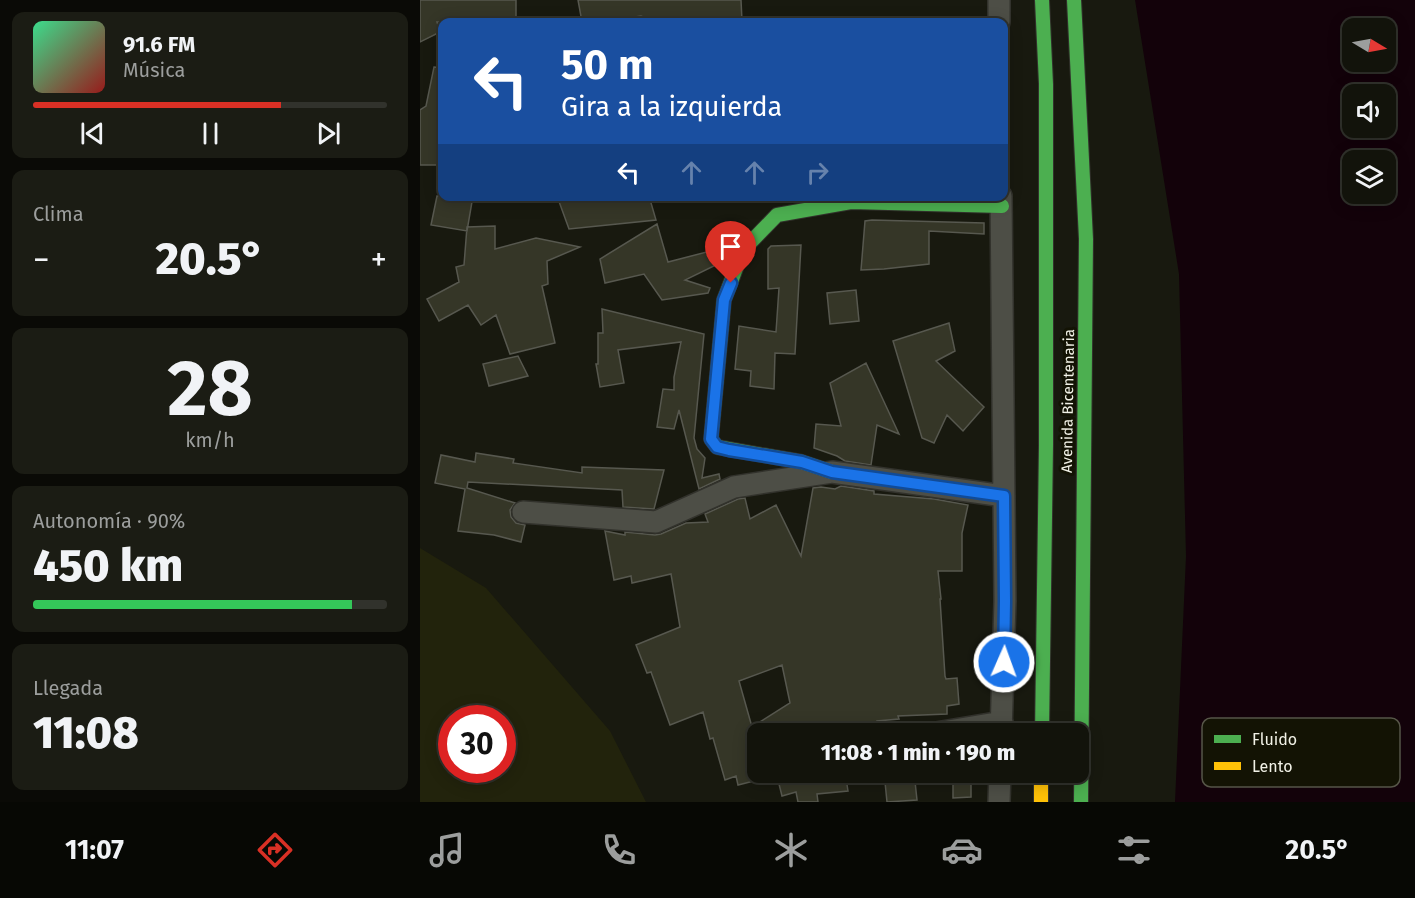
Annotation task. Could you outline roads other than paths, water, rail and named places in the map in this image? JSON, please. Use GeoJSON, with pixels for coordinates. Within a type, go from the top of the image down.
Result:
{"type":"FeatureCollection","features":[{"type":"Feature","properties":{"kind":"street"},"geometry":{"type":"LineString","coordinates":[[999,0],[999,18]]}},
{"type":"Feature","properties":{"kind":"street","name":"Avenida Bicentenaria"},"geometry":{"type":"LineString","coordinates":[[1042,0],[1046,84],[1046,445],[1042,723]]}},
{"type":"Feature","properties":{"kind":"street","name":"Avenida Bicentenaria"},"geometry":{"type":"LineString","coordinates":[[1074,0],[1086,239],[1080,802]]}},
{"type":"Feature","properties":{"kind":"street"},"geometry":{"type":"LineString","coordinates":[[1002,723],[1005,601],[1002,202],[851,202],[777,215],[743,250],[724,300],[711,439],[717,447],[802,462],[832,472],[1004,496]]}},
{"type":"Feature","properties":{"kind":"street"},"geometry":{"type":"LineString","coordinates":[[523,512],[656,522],[734,487],[832,472]]}},
{"type":"Feature","properties":{"kind":"street"},"geometry":{"type":"LineString","coordinates":[[999,802],[1000,783]]}},
{"type":"Feature","properties":{"kind":"street"},"geometry":{"type":"LineString","coordinates":[[1041,783],[1041,802]]}}]}
